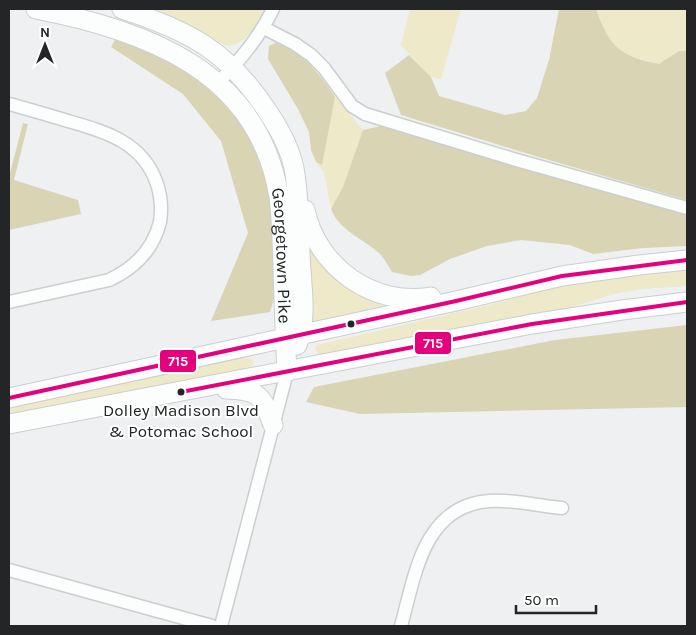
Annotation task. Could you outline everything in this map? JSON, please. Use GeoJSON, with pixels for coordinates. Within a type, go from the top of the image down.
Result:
{"type":"FeatureCollection","features":[{"type":"Feature","properties":{"kind":"main road","name":"Georgetown Pike"},"geometry":{"type":"LineString","coordinates":[[36,9],[92,22],[157,45],[190,62],[218,83],[235,100],[256,131],[274,174],[280,211],[293,337],[287,372]]}},
{"type":"Feature","properties":{"kind":"main road","name":"Georgetown Pike"},"geometry":{"type":"LineString","coordinates":[[122,9],[185,33],[216,52],[251,87],[272,117],[288,150],[295,173],[299,220],[302,323],[293,337]]}},
{"type":"Feature","properties":{"kind":"main road"},"geometry":{"type":"LineString","coordinates":[[295,173],[308,220],[318,245],[343,273],[365,288],[387,296],[414,299],[524,284],[600,270],[687,260]]}},
{"type":"Feature","properties":{"kind":"main road"},"geometry":{"type":"LineString","coordinates":[[9,398],[456,301],[524,284]]}},
{"type":"Feature","properties":{"kind":"main road"},"geometry":{"type":"LineString","coordinates":[[9,424],[532,324],[687,302]]}},
{"type":"Feature","properties":{"kind":"main road"},"geometry":{"type":"LineString","coordinates":[[200,389],[242,390],[252,393],[264,403],[272,425]]}},
{"type":"Feature","properties":{"kind":"street"},"geometry":{"type":"LineString","coordinates":[[218,83],[248,50],[264,28],[272,9]]}},
{"type":"Feature","properties":{"kind":"street"},"geometry":{"type":"LineString","coordinates":[[264,28],[295,44],[311,55],[324,68],[352,106],[365,114],[513,159],[687,208]]}},
{"type":"Feature","properties":{"kind":"street"},"geometry":{"type":"LineString","coordinates":[[9,104],[97,129],[120,138],[138,153],[147,164],[154,176],[161,203],[157,233],[151,246],[133,267],[109,280],[9,302]]}},
{"type":"Feature","properties":{"kind":"street"},"geometry":{"type":"LineString","coordinates":[[221,626],[287,372]]}},
{"type":"Feature","properties":{"kind":"street"},"geometry":{"type":"LineString","coordinates":[[401,626],[423,550],[429,537],[450,515],[475,503],[489,501],[562,508]]}},
{"type":"Feature","properties":{"kind":"street"},"geometry":{"type":"LineString","coordinates":[[9,570],[212,626]]}},
{"type":"Feature","properties":{"kind":"shaded area"},"geometry":{"type":"Polygon","coordinates":[[[139,9],[265,9],[246,38],[241,42],[228,46],[139,9]]]}},
{"type":"Feature","properties":{"kind":"shaded area"},"geometry":{"type":"Polygon","coordinates":[[[410,9],[461,9],[441,79],[431,77],[401,45],[410,9]]]}},
{"type":"Feature","properties":{"kind":"shaded area"},"geometry":{"type":"Polygon","coordinates":[[[559,9],[596,9],[606,33],[618,48],[645,61],[659,64],[679,51],[687,51],[687,200],[401,115],[385,73],[409,55],[431,77],[439,96],[505,115],[526,111],[537,98],[549,60],[559,9]]]}},
{"type":"Feature","properties":{"kind":"shaded area"},"geometry":{"type":"Polygon","coordinates":[[[596,9],[687,9],[687,51],[679,51],[659,64],[625,53],[612,41],[606,32],[596,9]]]}},
{"type":"Feature","properties":{"kind":"shaded area"},"geometry":{"type":"Polygon","coordinates":[[[116,38],[127,39],[205,78],[254,138],[266,171],[272,206],[274,298],[270,312],[211,321],[248,233],[221,141],[183,94],[111,47],[116,38]]]}},
{"type":"Feature","properties":{"kind":"shaded area"},"geometry":{"type":"Polygon","coordinates":[[[277,42],[293,49],[302,56],[318,73],[335,97],[322,165],[316,162],[311,150],[309,132],[298,109],[268,59],[269,46],[277,42]]]}},
{"type":"Feature","properties":{"kind":"shaded area"},"geometry":{"type":"Polygon","coordinates":[[[335,97],[363,130],[343,187],[331,209],[324,172],[316,162],[322,164],[335,97]]]}},
{"type":"Feature","properties":{"kind":"shaded area"},"geometry":{"type":"Polygon","coordinates":[[[23,123],[28,124],[14,180],[78,200],[81,214],[9,230],[9,177],[23,123]]]}},
{"type":"Feature","properties":{"kind":"shaded area"},"geometry":{"type":"Polygon","coordinates":[[[381,126],[687,211],[687,246],[643,248],[593,254],[570,245],[521,240],[487,246],[450,259],[420,275],[411,276],[392,272],[375,249],[340,224],[331,209],[343,187],[363,130],[381,126]]]}},
{"type":"Feature","properties":{"kind":"shaded area"},"geometry":{"type":"Polygon","coordinates":[[[303,218],[310,241],[393,305],[305,328],[303,218]]]}},
{"type":"Feature","properties":{"kind":"shaded area"},"geometry":{"type":"Polygon","coordinates":[[[687,269],[687,286],[644,289],[613,294],[545,316],[323,356],[318,354],[315,348],[317,345],[489,305],[560,286],[687,269]]]}},
{"type":"Feature","properties":{"kind":"shaded area"},"geometry":{"type":"Polygon","coordinates":[[[687,325],[687,407],[360,414],[306,402],[314,387],[555,340],[687,325]]]}},
{"type":"Feature","properties":{"kind":"shaded area"},"geometry":{"type":"Polygon","coordinates":[[[235,357],[252,359],[254,363],[252,366],[232,372],[152,387],[9,420],[9,405],[235,357]]]}},
{"type":"Feature","properties":{"kind":"transit line","name":"715"},"geometry":{"type":"LineString","coordinates":[[9,398],[456,301],[562,276],[687,260]]}},
{"type":"Feature","properties":{"kind":"transit line","name":"715"},"geometry":{"type":"LineString","coordinates":[[181,392],[532,324],[687,302]]}},
{"type":"Feature","properties":{"kind":"place","name":"Dolley Madison Blvd & Potomac School"},"geometry":{"type":"Point","coordinates":[181,392]}}]}
